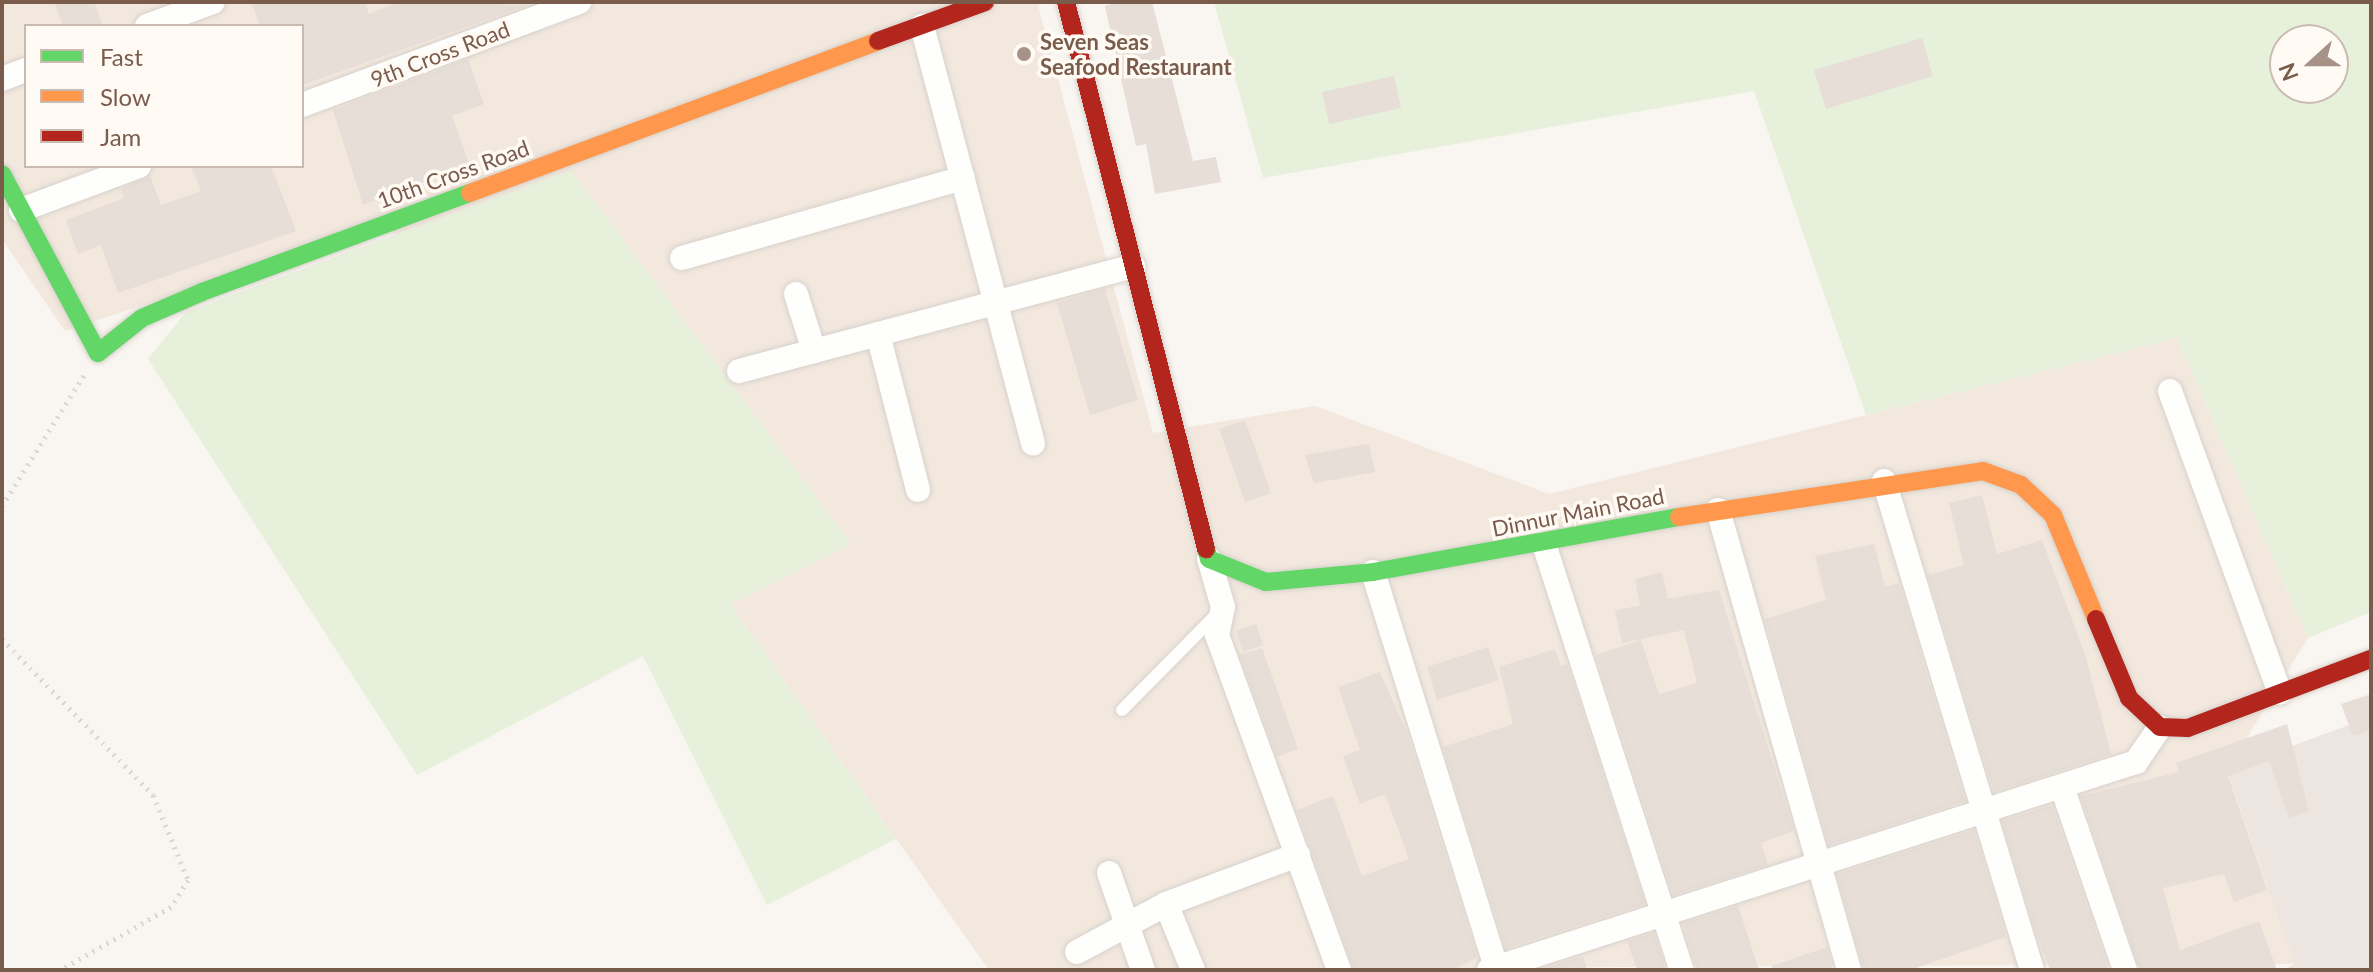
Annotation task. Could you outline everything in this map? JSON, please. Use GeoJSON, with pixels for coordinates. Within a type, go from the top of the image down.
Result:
{"type":"FeatureCollection","features":[{"type":"Feature","properties":{"kind":"street"},"geometry":{"type":"LineString","coordinates":[[152,24],[213,2]]}},
{"type":"Feature","properties":{"kind":"street","name":"10th Cross Road"},"geometry":{"type":"LineString","coordinates":[[98,353],[142,318],[202,292],[985,2]]}},
{"type":"Feature","properties":{"kind":"street"},"geometry":{"type":"LineString","coordinates":[[1066,2],[1223,607],[1217,635],[1339,970]]}},
{"type":"Feature","properties":{"kind":"street","name":"9th Cross Road"},"geometry":{"type":"LineString","coordinates":[[304,104],[563,5]]}},
{"type":"Feature","properties":{"kind":"street"},"geometry":{"type":"LineString","coordinates":[[922,26],[1033,443]]}},
{"type":"Feature","properties":{"kind":"street"},"geometry":{"type":"LineString","coordinates":[[2,79],[24,71]]}},
{"type":"Feature","properties":{"kind":"street"},"geometry":{"type":"LineString","coordinates":[[21,210],[134,168]]}},
{"type":"Feature","properties":{"kind":"street"},"geometry":{"type":"LineString","coordinates":[[2,174],[98,353]]}},
{"type":"Feature","properties":{"kind":"street"},"geometry":{"type":"LineString","coordinates":[[682,258],[963,178]]}},
{"type":"Feature","properties":{"kind":"street"},"geometry":{"type":"LineString","coordinates":[[739,371],[1133,266]]}},
{"type":"Feature","properties":{"kind":"street"},"geometry":{"type":"LineString","coordinates":[[796,294],[814,351]]}},
{"type":"Feature","properties":{"kind":"street"},"geometry":{"type":"LineString","coordinates":[[878,334],[918,490]]}},
{"type":"Feature","properties":{"kind":"street"},"geometry":{"type":"LineString","coordinates":[[2170,391],[2280,693]]}},
{"type":"Feature","properties":{"kind":"street","name":"Dinnur Main Road"},"geometry":{"type":"LineString","coordinates":[[1209,559],[1266,582],[1373,572],[1544,544],[1884,481],[1983,471],[2038,498],[2063,533],[2129,698],[2160,727]]}},
{"type":"Feature","properties":{"kind":"street"},"geometry":{"type":"LineString","coordinates":[[1884,481],[1980,812],[2032,970]]}},
{"type":"Feature","properties":{"kind":"street"},"geometry":{"type":"LineString","coordinates":[[1718,510],[1816,865],[1849,970]]}},
{"type":"Feature","properties":{"kind":"street"},"geometry":{"type":"LineString","coordinates":[[1544,544],[1682,970]]}},
{"type":"Feature","properties":{"kind":"street"},"geometry":{"type":"LineString","coordinates":[[1373,572],[1494,969],[2062,787],[2147,755],[2160,727],[2188,728],[2371,659]]}},
{"type":"Feature","properties":{"kind":"street"},"geometry":{"type":"LineString","coordinates":[[2062,787],[2125,970]]}},
{"type":"Feature","properties":{"kind":"street"},"geometry":{"type":"LineString","coordinates":[[1077,952],[1166,904],[1298,855]]}},
{"type":"Feature","properties":{"kind":"street"},"geometry":{"type":"LineString","coordinates":[[1109,873],[1125,927],[1143,970]]}},
{"type":"Feature","properties":{"kind":"street"},"geometry":{"type":"LineString","coordinates":[[1166,904],[1191,969]]}},
{"type":"Feature","properties":{"kind":"lane"},"geometry":{"type":"LineString","coordinates":[[1122,710],[1223,607]]}},
{"type":"Feature","properties":{"kind":"path"},"geometry":{"type":"LineString","coordinates":[[2,506],[98,353]]}},
{"type":"Feature","properties":{"kind":"path"},"geometry":{"type":"LineString","coordinates":[[2,639],[153,795],[188,880],[171,907],[60,970]]}},
{"type":"Feature","properties":{"kind":"shaded area"},"geometry":{"type":"Polygon","coordinates":[[[2,2],[1044,2],[1038,5],[1153,433],[1315,406],[1549,494],[2177,338],[2308,638],[2227,770],[2296,964],[989,970],[730,604],[850,544],[382,225],[65,331],[2,239],[2,2]]]}},
{"type":"Feature","properties":{"kind":"shaded area"},"geometry":{"type":"Polygon","coordinates":[[[2371,717],[2371,970],[2283,970],[2295,964],[2227,770],[2371,717]]]}},
{"type":"Feature","properties":{"kind":"green space"},"geometry":{"type":"Polygon","coordinates":[[[1214,2],[2371,2],[2371,612],[2308,638],[2177,338],[1866,415],[1754,91],[1263,178],[1214,2]]]}},
{"type":"Feature","properties":{"kind":"green space"},"geometry":{"type":"Polygon","coordinates":[[[571,170],[851,544],[730,604],[896,839],[767,905],[643,656],[417,775],[148,359],[186,312],[571,170]]]}},
{"type":"Feature","properties":{"kind":"building"},"geometry":{"type":"Polygon","coordinates":[[[54,2],[94,2],[102,24],[62,24],[54,2]]]}},
{"type":"Feature","properties":{"kind":"building"},"geometry":{"type":"Polygon","coordinates":[[[251,2],[365,2],[369,14],[400,2],[528,5],[304,84],[304,24],[259,24],[251,2]]]}},
{"type":"Feature","properties":{"kind":"building"},"geometry":{"type":"Polygon","coordinates":[[[1118,2],[1152,2],[1193,161],[1216,157],[1221,182],[1155,194],[1146,144],[1136,146],[1105,6],[1118,2]]]}},
{"type":"Feature","properties":{"kind":"building"},"geometry":{"type":"Polygon","coordinates":[[[1922,38],[1933,76],[1826,109],[1814,70],[1922,38]]]}},
{"type":"Feature","properties":{"kind":"building"},"geometry":{"type":"Polygon","coordinates":[[[468,59],[484,104],[452,116],[470,166],[363,205],[333,110],[468,59]]]}},
{"type":"Feature","properties":{"kind":"building"},"geometry":{"type":"Polygon","coordinates":[[[1394,76],[1401,108],[1329,124],[1322,92],[1394,76]]]}},
{"type":"Feature","properties":{"kind":"building"},"geometry":{"type":"Polygon","coordinates":[[[192,168],[272,168],[296,231],[118,293],[101,245],[78,254],[66,220],[124,198],[121,189],[150,176],[161,205],[201,191],[192,168]]]}},
{"type":"Feature","properties":{"kind":"building"},"geometry":{"type":"Polygon","coordinates":[[[1105,289],[1138,400],[1090,415],[1057,303],[1105,289]]]}},
{"type":"Feature","properties":{"kind":"building"},"geometry":{"type":"Polygon","coordinates":[[[1245,420],[1271,493],[1245,502],[1219,429],[1245,420]]]}},
{"type":"Feature","properties":{"kind":"building"},"geometry":{"type":"Polygon","coordinates":[[[1369,444],[1375,472],[1314,483],[1305,455],[1369,444]]]}},
{"type":"Feature","properties":{"kind":"building"},"geometry":{"type":"Polygon","coordinates":[[[1982,495],[1997,554],[2042,540],[2085,654],[2111,754],[1994,792],[1928,575],[1964,565],[1949,503],[1982,495]]]}},
{"type":"Feature","properties":{"kind":"building"},"geometry":{"type":"Polygon","coordinates":[[[1874,544],[1885,587],[1899,583],[1965,801],[1829,845],[1765,619],[1826,600],[1815,556],[1874,544]]]}},
{"type":"Feature","properties":{"kind":"building"},"geometry":{"type":"Polygon","coordinates":[[[1662,572],[1668,599],[1719,590],[1794,831],[1761,843],[1768,865],[1673,895],[1596,655],[1641,640],[1659,694],[1697,683],[1684,630],[1622,643],[1615,611],[1640,605],[1635,579],[1662,572]]]}},
{"type":"Feature","properties":{"kind":"building"},"geometry":{"type":"Polygon","coordinates":[[[1256,624],[1263,645],[1243,652],[1236,631],[1256,624]]]}},
{"type":"Feature","properties":{"kind":"building"},"geometry":{"type":"Polygon","coordinates":[[[1488,647],[1499,680],[1437,700],[1427,667],[1488,647]]]}},
{"type":"Feature","properties":{"kind":"building"},"geometry":{"type":"Polygon","coordinates":[[[1262,648],[1298,749],[1277,757],[1240,655],[1262,648]]]}},
{"type":"Feature","properties":{"kind":"building"},"geometry":{"type":"Polygon","coordinates":[[[1555,649],[1561,666],[1567,664],[1645,904],[1506,948],[1443,747],[1513,724],[1499,667],[1555,649]]]}},
{"type":"Feature","properties":{"kind":"building"},"geometry":{"type":"Polygon","coordinates":[[[1380,672],[1407,733],[1477,957],[1453,970],[1354,970],[1297,810],[1333,796],[1362,876],[1409,859],[1385,794],[1360,804],[1343,756],[1360,750],[1338,687],[1380,672]]]}},
{"type":"Feature","properties":{"kind":"building"},"geometry":{"type":"Polygon","coordinates":[[[2371,694],[2371,730],[2353,736],[2341,704],[2371,694]]]}},
{"type":"Feature","properties":{"kind":"building"},"geometry":{"type":"Polygon","coordinates":[[[2287,724],[2309,811],[2289,818],[2269,761],[2228,776],[2267,890],[2234,902],[2224,874],[2163,888],[2180,950],[2259,921],[2277,970],[2140,970],[2081,796],[2179,772],[2176,763],[2287,724]]]}},
{"type":"Feature","properties":{"kind":"building"},"geometry":{"type":"Polygon","coordinates":[[[2052,805],[2109,970],[2050,970],[2036,932],[2002,821],[2052,805]]]}},
{"type":"Feature","properties":{"kind":"building"},"geometry":{"type":"Polygon","coordinates":[[[1974,830],[2006,937],[1910,970],[1864,970],[1837,874],[1974,830]]]}},
{"type":"Feature","properties":{"kind":"building"},"geometry":{"type":"Polygon","coordinates":[[[1738,906],[1759,970],[1697,970],[1683,923],[1738,906]]]}},
{"type":"Feature","properties":{"kind":"building"},"geometry":{"type":"Polygon","coordinates":[[[1654,933],[1666,970],[1637,970],[1627,941],[1654,933]]]}},
{"type":"Feature","properties":{"kind":"building"},"geometry":{"type":"Polygon","coordinates":[[[1827,947],[1833,970],[1772,970],[1772,966],[1827,947]]]}},
{"type":"Feature","properties":{"kind":"building"},"geometry":{"type":"Polygon","coordinates":[[[1583,956],[1587,970],[1538,970],[1583,956]]]}},
{"type":"Feature","properties":{"kind":"traffic: fast"},"geometry":{"type":"LineString","coordinates":[[2,174],[98,353],[142,318],[202,292],[470,193]]}},
{"type":"Feature","properties":{"kind":"traffic: fast"},"geometry":{"type":"LineString","coordinates":[[1206,549],[1209,559],[1266,582],[1373,572],[1679,517]]}},
{"type":"Feature","properties":{"kind":"traffic: slow"},"geometry":{"type":"LineString","coordinates":[[470,193],[878,41]]}},
{"type":"Feature","properties":{"kind":"traffic: slow"},"geometry":{"type":"LineString","coordinates":[[1679,517],[1983,471],[2021,485],[2053,515],[2096,619]]}},
{"type":"Feature","properties":{"kind":"traffic: jam"},"geometry":{"type":"LineString","coordinates":[[878,41],[985,2]]}},
{"type":"Feature","properties":{"kind":"traffic: jam"},"geometry":{"type":"LineString","coordinates":[[1066,2],[1206,549]]}},
{"type":"Feature","properties":{"kind":"traffic: jam"},"geometry":{"type":"LineString","coordinates":[[2096,619],[2129,698],[2160,727],[2188,728],[2371,659]]}},
{"type":"Feature","properties":{"kind":"place","name":"Seven Seas Seafood Restaurant"},"geometry":{"type":"Point","coordinates":[1024,54]}}]}
